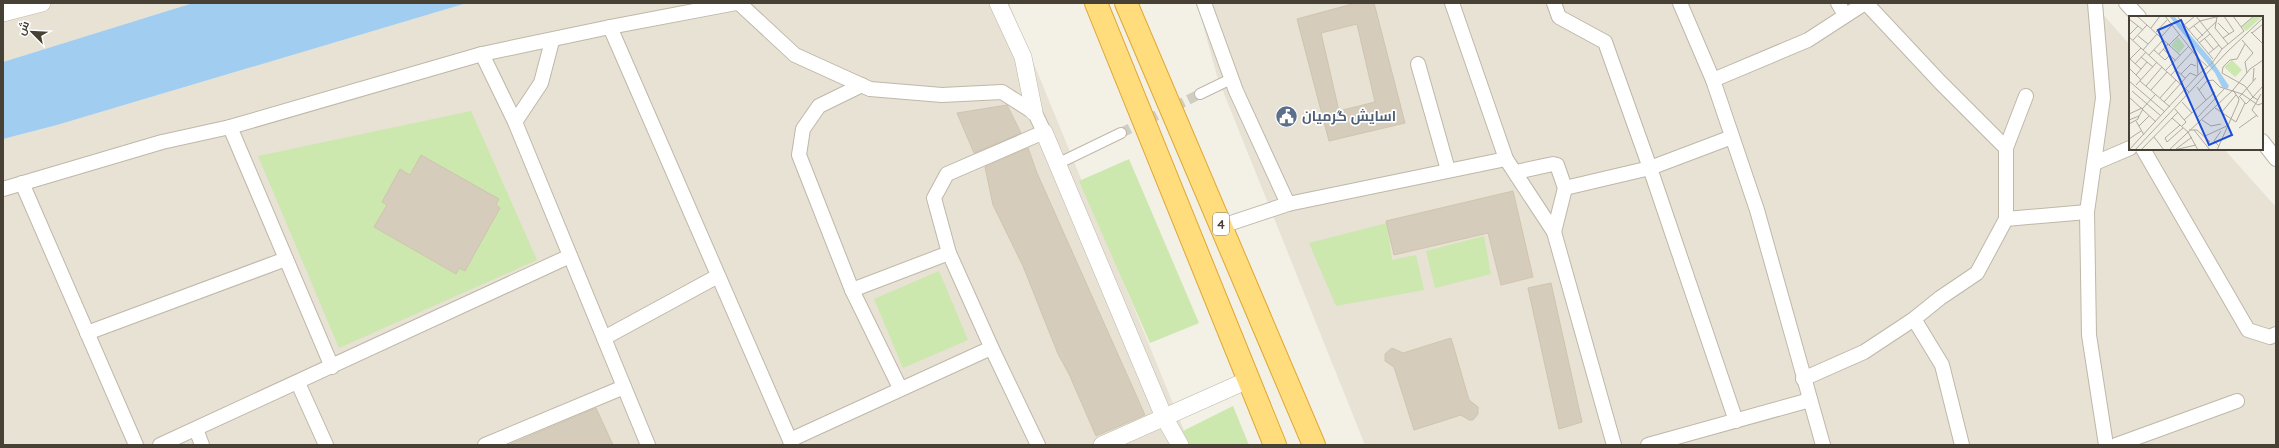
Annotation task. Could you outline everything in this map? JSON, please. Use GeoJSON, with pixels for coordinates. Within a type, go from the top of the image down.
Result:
{"type":"FeatureCollection","features":[{"type":"Feature","properties":{"kind":"highway"},"geometry":{"type":"LineString","coordinates":[[1096,3],[1275,445]]}},
{"type":"Feature","properties":{"kind":"highway"},"geometry":{"type":"LineString","coordinates":[[1107,31],[1130,12]]}},
{"type":"Feature","properties":{"kind":"highway","name":"4"},"geometry":{"type":"LineString","coordinates":[[1130,12],[1314,445]]}},
{"type":"Feature","properties":{"kind":"street"},"geometry":{"type":"LineString","coordinates":[[3,13],[42,3]]}},
{"type":"Feature","properties":{"kind":"street"},"geometry":{"type":"LineString","coordinates":[[3,189],[162,142],[230,127],[482,54],[552,41],[610,27],[737,3],[795,55],[870,89],[942,95],[1002,92],[1034,112]]}},
{"type":"Feature","properties":{"kind":"street"},"geometry":{"type":"LineString","coordinates":[[998,3],[1023,58],[1034,112],[1058,164],[1164,418],[1180,445]]}},
{"type":"Feature","properties":{"kind":"street"},"geometry":{"type":"LineString","coordinates":[[1204,3],[1231,79],[1288,204]]}},
{"type":"Feature","properties":{"kind":"street"},"geometry":{"type":"LineString","coordinates":[[1452,3],[1506,159],[1516,172],[1554,232],[1614,445]]}},
{"type":"Feature","properties":{"kind":"street"},"geometry":{"type":"LineString","coordinates":[[1554,3],[1559,17],[1605,42],[1650,168],[1736,421]]}},
{"type":"Feature","properties":{"kind":"street"},"geometry":{"type":"LineString","coordinates":[[1680,3],[1713,80],[1757,210],[1803,379],[1823,445]]}},
{"type":"Feature","properties":{"kind":"street"},"geometry":{"type":"LineString","coordinates":[[1838,3],[1845,16]]}},
{"type":"Feature","properties":{"kind":"street"},"geometry":{"type":"LineString","coordinates":[[1713,80],[1808,40],[1866,3],[1940,82],[2006,148]]}},
{"type":"Feature","properties":{"kind":"street"},"geometry":{"type":"LineString","coordinates":[[2095,3],[2103,98],[2087,212],[2089,335],[2106,445]]}},
{"type":"Feature","properties":{"kind":"street"},"geometry":{"type":"LineString","coordinates":[[2126,3],[2138,16]]}},
{"type":"Feature","properties":{"kind":"street"},"geometry":{"type":"LineString","coordinates":[[610,27],[791,443],[900,388],[991,348]]}},
{"type":"Feature","properties":{"kind":"street"},"geometry":{"type":"LineString","coordinates":[[515,122],[541,83],[552,41]]}},
{"type":"Feature","properties":{"kind":"street"},"geometry":{"type":"LineString","coordinates":[[482,54],[515,122],[648,445]]}},
{"type":"Feature","properties":{"kind":"street"},"geometry":{"type":"LineString","coordinates":[[1418,64],[1448,170]]}},
{"type":"Feature","properties":{"kind":"street"},"geometry":{"type":"LineString","coordinates":[[1200,94],[1231,79]]}},
{"type":"Feature","properties":{"kind":"street"},"geometry":{"type":"LineString","coordinates":[[862,85],[819,106],[804,129],[800,155],[852,290],[900,388]]}},
{"type":"Feature","properties":{"kind":"street"},"geometry":{"type":"LineString","coordinates":[[1803,379],[1864,352],[1914,319],[1940,298],[1977,273],[2006,219],[2006,148],[2026,96]]}},
{"type":"Feature","properties":{"kind":"street"},"geometry":{"type":"LineString","coordinates":[[230,127],[332,367]]}},
{"type":"Feature","properties":{"kind":"street"},"geometry":{"type":"LineString","coordinates":[[1038,445],[991,348],[949,253],[934,198],[947,174],[1044,132]]}},
{"type":"Feature","properties":{"kind":"street"},"geometry":{"type":"LineString","coordinates":[[1058,164],[1121,133]]}},
{"type":"Feature","properties":{"kind":"street"},"geometry":{"type":"LineString","coordinates":[[1565,188],[1650,168],[1732,137]]}},
{"type":"Feature","properties":{"kind":"street"},"geometry":{"type":"LineString","coordinates":[[2263,142],[2276,159]]}},
{"type":"Feature","properties":{"kind":"street"},"geometry":{"type":"LineString","coordinates":[[2095,163],[2129,148]]}},
{"type":"Feature","properties":{"kind":"street"},"geometry":{"type":"LineString","coordinates":[[2144,150],[2248,330],[2270,337],[2276,334]]}},
{"type":"Feature","properties":{"kind":"street"},"geometry":{"type":"LineString","coordinates":[[1222,226],[1288,204],[1506,159]]}},
{"type":"Feature","properties":{"kind":"street"},"geometry":{"type":"LineString","coordinates":[[1516,172],[1553,164],[1557,165],[1565,188],[1554,232]]}},
{"type":"Feature","properties":{"kind":"street"},"geometry":{"type":"LineString","coordinates":[[22,184],[136,445]]}},
{"type":"Feature","properties":{"kind":"street"},"geometry":{"type":"LineString","coordinates":[[2006,219],[2087,212]]}},
{"type":"Feature","properties":{"kind":"street"},"geometry":{"type":"LineString","coordinates":[[852,290],[949,253]]}},
{"type":"Feature","properties":{"kind":"street"},"geometry":{"type":"LineString","coordinates":[[160,445],[298,383],[570,256]]}},
{"type":"Feature","properties":{"kind":"street"},"geometry":{"type":"LineString","coordinates":[[87,332],[286,259]]}},
{"type":"Feature","properties":{"kind":"street"},"geometry":{"type":"LineString","coordinates":[[604,338],[718,276]]}},
{"type":"Feature","properties":{"kind":"street"},"geometry":{"type":"LineString","coordinates":[[1914,319],[1942,365],[1962,445]]}},
{"type":"Feature","properties":{"kind":"street"},"geometry":{"type":"LineString","coordinates":[[1102,445],[1248,380]]}},
{"type":"Feature","properties":{"kind":"street"},"geometry":{"type":"LineString","coordinates":[[298,383],[326,445]]}},
{"type":"Feature","properties":{"kind":"street"},"geometry":{"type":"LineString","coordinates":[[494,443],[624,387]]}},
{"type":"Feature","properties":{"kind":"street"},"geometry":{"type":"LineString","coordinates":[[1648,445],[1810,400]]}},
{"type":"Feature","properties":{"kind":"street"},"geometry":{"type":"LineString","coordinates":[[2116,445],[2237,401]]}},
{"type":"Feature","properties":{"kind":"street"},"geometry":{"type":"LineString","coordinates":[[196,429],[202,445]]}},
{"type":"Feature","properties":{"kind":"shaded area"},"geometry":{"type":"Polygon","coordinates":[[[3,3],[193,3],[3,62],[3,3]]]}},
{"type":"Feature","properties":{"kind":"shaded area"},"geometry":{"type":"Polygon","coordinates":[[[467,3],[1009,3],[1190,445],[3,445],[3,139],[57,125],[467,3]]]}},
{"type":"Feature","properties":{"kind":"shaded area"},"geometry":{"type":"Polygon","coordinates":[[[1197,3],[2093,3],[2129,44],[2129,150],[2225,150],[2276,207],[2276,445],[1365,445],[1217,76],[1197,3]]]}},
{"type":"Feature","properties":{"kind":"green space"},"geometry":{"type":"Polygon","coordinates":[[[471,111],[537,260],[339,348],[258,156],[471,111]]]}},
{"type":"Feature","properties":{"kind":"green space"},"geometry":{"type":"Polygon","coordinates":[[[1129,159],[1199,323],[1150,343],[1079,181],[1129,159]]]}},
{"type":"Feature","properties":{"kind":"green space"},"geometry":{"type":"Polygon","coordinates":[[[1387,223],[1392,260],[1416,255],[1424,290],[1336,306],[1309,243],[1387,223]]]}},
{"type":"Feature","properties":{"kind":"green space"},"geometry":{"type":"Polygon","coordinates":[[[1484,236],[1491,274],[1435,288],[1426,251],[1484,236]]]}},
{"type":"Feature","properties":{"kind":"green space"},"geometry":{"type":"Polygon","coordinates":[[[939,271],[968,340],[903,368],[874,299],[939,271]]]}},
{"type":"Feature","properties":{"kind":"green space"},"geometry":{"type":"Polygon","coordinates":[[[1233,406],[1249,445],[1190,445],[1183,431],[1233,406]]]}},
{"type":"Feature","properties":{"kind":"water"},"geometry":{"type":"Polygon","coordinates":[[[193,3],[467,3],[57,125],[3,139],[3,62],[193,3]]]}},
{"type":"Feature","properties":{"kind":"building"},"geometry":{"type":"Polygon","coordinates":[[[1356,3],[1374,3],[1405,123],[1329,141],[1297,19],[1356,3]],[[1357,24],[1321,33],[1339,111],[1375,102],[1357,24]]]}},
{"type":"Feature","properties":{"kind":"building"},"geometry":{"type":"Polygon","coordinates":[[[1007,105],[1021,133],[974,153],[957,113],[1007,105]]]}},
{"type":"Feature","properties":{"kind":"building"},"geometry":{"type":"Polygon","coordinates":[[[1028,148],[1037,173],[1145,415],[1096,436],[1069,374],[1058,354],[1023,266],[993,205],[985,167],[1028,148]]]}},
{"type":"Feature","properties":{"kind":"building"},"geometry":{"type":"Polygon","coordinates":[[[421,155],[499,199],[496,205],[500,208],[465,271],[459,268],[456,274],[374,227],[387,205],[382,202],[400,169],[410,175],[421,155]]]}},
{"type":"Feature","properties":{"kind":"building"},"geometry":{"type":"Polygon","coordinates":[[[1513,191],[1533,277],[1501,285],[1488,233],[1394,255],[1386,221],[1513,191]]]}},
{"type":"Feature","properties":{"kind":"building"},"geometry":{"type":"Polygon","coordinates":[[[1551,283],[1582,422],[1559,429],[1528,288],[1551,283]]]}},
{"type":"Feature","properties":{"kind":"building"},"geometry":{"type":"Polygon","coordinates":[[[1451,338],[1469,400],[1478,407],[1478,414],[1473,420],[1469,420],[1461,415],[1414,430],[1394,367],[1385,361],[1385,354],[1392,348],[1403,353],[1451,338]]]}},
{"type":"Feature","properties":{"kind":"building"},"geometry":{"type":"Polygon","coordinates":[[[596,408],[613,445],[508,445],[527,437],[596,408]]]}},
{"type":"Feature","properties":{"kind":"tunnel"},"geometry":{"type":"LineString","coordinates":[[1121,133],[1200,94]]}},
{"type":"Feature","properties":{"kind":"place","name":"اسايش گرميان"},"geometry":{"type":"Point","coordinates":[1287,116]}}]}
